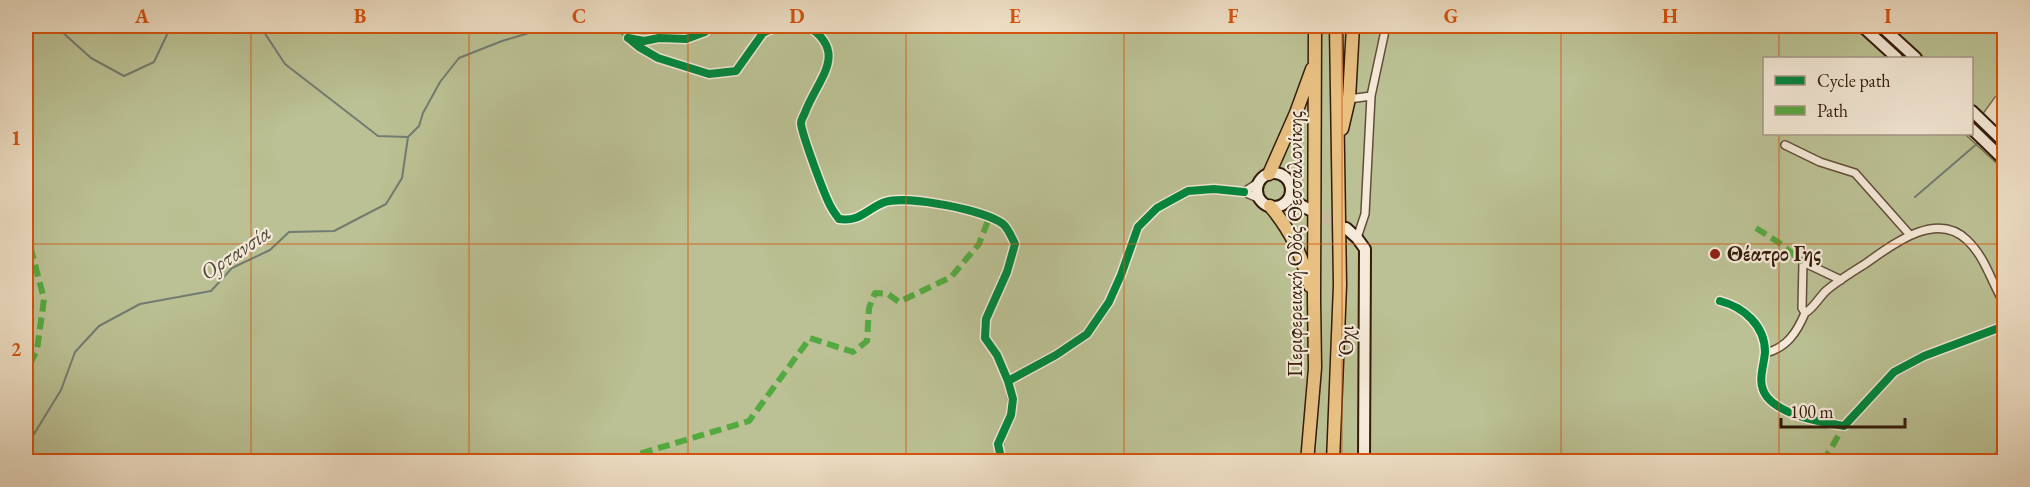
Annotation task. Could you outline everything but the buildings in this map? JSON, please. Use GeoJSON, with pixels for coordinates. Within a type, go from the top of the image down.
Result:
{"type":"FeatureCollection","features":[{"type":"Feature","properties":{"kind":"highway","name":"Περιφερειακή Οδός Θεσσαλονίκης"},"geometry":{"type":"LineString","coordinates":[[1306,462],[1315,368],[1315,26]]}},
{"type":"Feature","properties":{"kind":"highway","name":"Περιφερειακή Οδός Θεσσαλονίκης"},"geometry":{"type":"LineString","coordinates":[[1333,462],[1339,331],[1339,139],[1336,26]]}},
{"type":"Feature","properties":{"kind":"highway"},"geometry":{"type":"LineString","coordinates":[[1339,139],[1349,99],[1353,26]]}},
{"type":"Feature","properties":{"kind":"highway"},"geometry":{"type":"LineString","coordinates":[[1269,174],[1296,112],[1315,59]]}},
{"type":"Feature","properties":{"kind":"highway"},"geometry":{"type":"LineString","coordinates":[[1265,203],[1289,232],[1301,254],[1314,299]]}},
{"type":"Feature","properties":{"kind":"main road"},"geometry":{"type":"LineString","coordinates":[[1862,26],[1896,57]]}},
{"type":"Feature","properties":{"kind":"main road"},"geometry":{"type":"LineString","coordinates":[[1881,26],[1915,57]]}},
{"type":"Feature","properties":{"kind":"main road"},"geometry":{"type":"LineString","coordinates":[[1973,113],[2004,142]]}},
{"type":"Feature","properties":{"kind":"main road"},"geometry":{"type":"LineString","coordinates":[[1973,131],[2004,160]]}},
{"type":"Feature","properties":{"kind":"main road"},"geometry":{"type":"LineString","coordinates":[[1297,203],[1287,179],[1277,173],[1261,178],[1257,189],[1265,203],[1297,203],[1310,210]]}},
{"type":"Feature","properties":{"kind":"main road"},"geometry":{"type":"LineString","coordinates":[[1283,204],[1290,195],[1290,190]]}},
{"type":"Feature","properties":{"kind":"main road","name":"Όχι"},"geometry":{"type":"LineString","coordinates":[[1346,228],[1365,249],[1364,462]]}},
{"type":"Feature","properties":{"kind":"main road"},"geometry":{"type":"LineString","coordinates":[[2001,462],[2004,446]]}},
{"type":"Feature","properties":{"kind":"street"},"geometry":{"type":"LineString","coordinates":[[1357,238],[1365,214],[1371,96],[1386,26]]}},
{"type":"Feature","properties":{"kind":"street"},"geometry":{"type":"LineString","coordinates":[[1349,99],[1371,96]]}},
{"type":"Feature","properties":{"kind":"street"},"geometry":{"type":"LineString","coordinates":[[1785,145],[1820,162],[1855,173],[1910,236]]}},
{"type":"Feature","properties":{"kind":"street"},"geometry":{"type":"LineString","coordinates":[[1244,192],[1258,183]]}},
{"type":"Feature","properties":{"kind":"street"},"geometry":{"type":"LineString","coordinates":[[1005,462],[1001,458],[998,444],[1011,415],[1013,399],[1008,381],[1056,356],[1087,334],[1109,302],[1122,275],[1138,227],[1157,208],[1188,191],[1214,189],[1244,192],[1265,203]]}},
{"type":"Feature","properties":{"kind":"street"},"geometry":{"type":"LineString","coordinates":[[1765,353],[1774,351],[1791,338],[1805,313],[1823,294],[1841,280],[1910,236],[1926,230],[1940,228],[1952,230],[1963,236],[1985,263],[2004,303]]}},
{"type":"Feature","properties":{"kind":"street"},"geometry":{"type":"LineString","coordinates":[[1805,313],[1802,309],[1803,262],[1841,280]]}},
{"type":"Feature","properties":{"kind":"street"},"geometry":{"type":"LineString","coordinates":[[1720,301],[1736,306],[1751,318],[1760,333],[1765,353],[1762,381],[1767,397],[1793,414],[1844,426],[1894,372],[1924,356],[2004,327]]}},
{"type":"Feature","properties":{"kind":"green space"},"geometry":{"type":"Polygon","coordinates":[[[26,26],[2004,26],[2004,91],[1995,97],[1973,128],[1973,57],[1763,57],[1763,135],[1968,135],[2004,170],[2004,432],[1998,461],[26,461],[26,26]]]}},
{"type":"Feature","properties":{"kind":"waterway","name":"Ορτανσία"},"geometry":{"type":"LineString","coordinates":[[58,26],[91,58],[124,76],[154,62],[171,26]]}},
{"type":"Feature","properties":{"kind":"waterway","name":"Ορτανσία"},"geometry":{"type":"LineString","coordinates":[[260,26],[285,64],[378,136],[408,137],[419,126],[423,113],[440,82],[459,58],[529,33],[586,26]]}},
{"type":"Feature","properties":{"kind":"waterway"},"geometry":{"type":"LineString","coordinates":[[1995,129],[2004,121]]}},
{"type":"Feature","properties":{"kind":"waterway","name":"Ορτανσία"},"geometry":{"type":"LineString","coordinates":[[26,447],[61,390],[75,352],[99,326],[140,304],[211,291],[232,268],[270,250],[289,232],[334,231],[386,204],[402,178],[408,137]]}},
{"type":"Feature","properties":{"kind":"waterway"},"geometry":{"type":"LineString","coordinates":[[1915,197],[1979,142]]}},
{"type":"Feature","properties":{"kind":"tunnel"},"geometry":{"type":"LineString","coordinates":[[1310,210],[1345,228]]}},
{"type":"Feature","properties":{"kind":"marked path"},"geometry":{"type":"LineString","coordinates":[[620,26],[630,41]]}},
{"type":"Feature","properties":{"kind":"marked path"},"geometry":{"type":"LineString","coordinates":[[625,462],[642,453],[749,421],[810,338],[853,352],[867,341],[869,308],[875,293],[888,294],[899,302],[951,277],[979,244],[989,218]]}},
{"type":"Feature","properties":{"kind":"marked path"},"geometry":{"type":"LineString","coordinates":[[1756,228],[1803,262]]}},
{"type":"Feature","properties":{"kind":"marked path"},"geometry":{"type":"LineString","coordinates":[[26,230],[44,299],[37,350],[26,372]]}},
{"type":"Feature","properties":{"kind":"marked path"},"geometry":{"type":"LineString","coordinates":[[1823,462],[1844,426]]}},
{"type":"Feature","properties":{"kind":"cycle path"},"geometry":{"type":"LineString","coordinates":[[628,38],[644,41],[659,38],[686,39],[705,32],[711,26]]}},
{"type":"Feature","properties":{"kind":"cycle path"},"geometry":{"type":"LineString","coordinates":[[628,38],[658,58],[709,74],[736,71],[763,33],[778,26]]}},
{"type":"Feature","properties":{"kind":"cycle path"},"geometry":{"type":"LineString","coordinates":[[808,26],[820,36],[827,46],[829,55],[823,76],[801,123],[824,191],[839,219],[853,219],[885,202],[896,200],[927,202],[964,209],[994,219],[1005,226],[1015,244],[1007,272],[986,319],[985,338],[997,355],[1013,399],[1011,415],[998,444],[1001,458],[1005,462]]}},
{"type":"Feature","properties":{"kind":"cycle path"},"geometry":{"type":"LineString","coordinates":[[1008,381],[1056,355],[1087,334],[1109,302],[1138,227],[1157,208],[1188,191],[1214,189],[1244,192]]}},
{"type":"Feature","properties":{"kind":"cycle path"},"geometry":{"type":"LineString","coordinates":[[1720,301],[1744,313],[1761,333],[1765,352],[1761,381],[1767,397],[1774,404],[1792,413],[1844,426],[1894,372],[1924,356],[2004,326]]}},
{"type":"Feature","properties":{"kind":"place","name":"Θέατρο Γης"},"geometry":{"type":"Point","coordinates":[1715,254]}}]}
